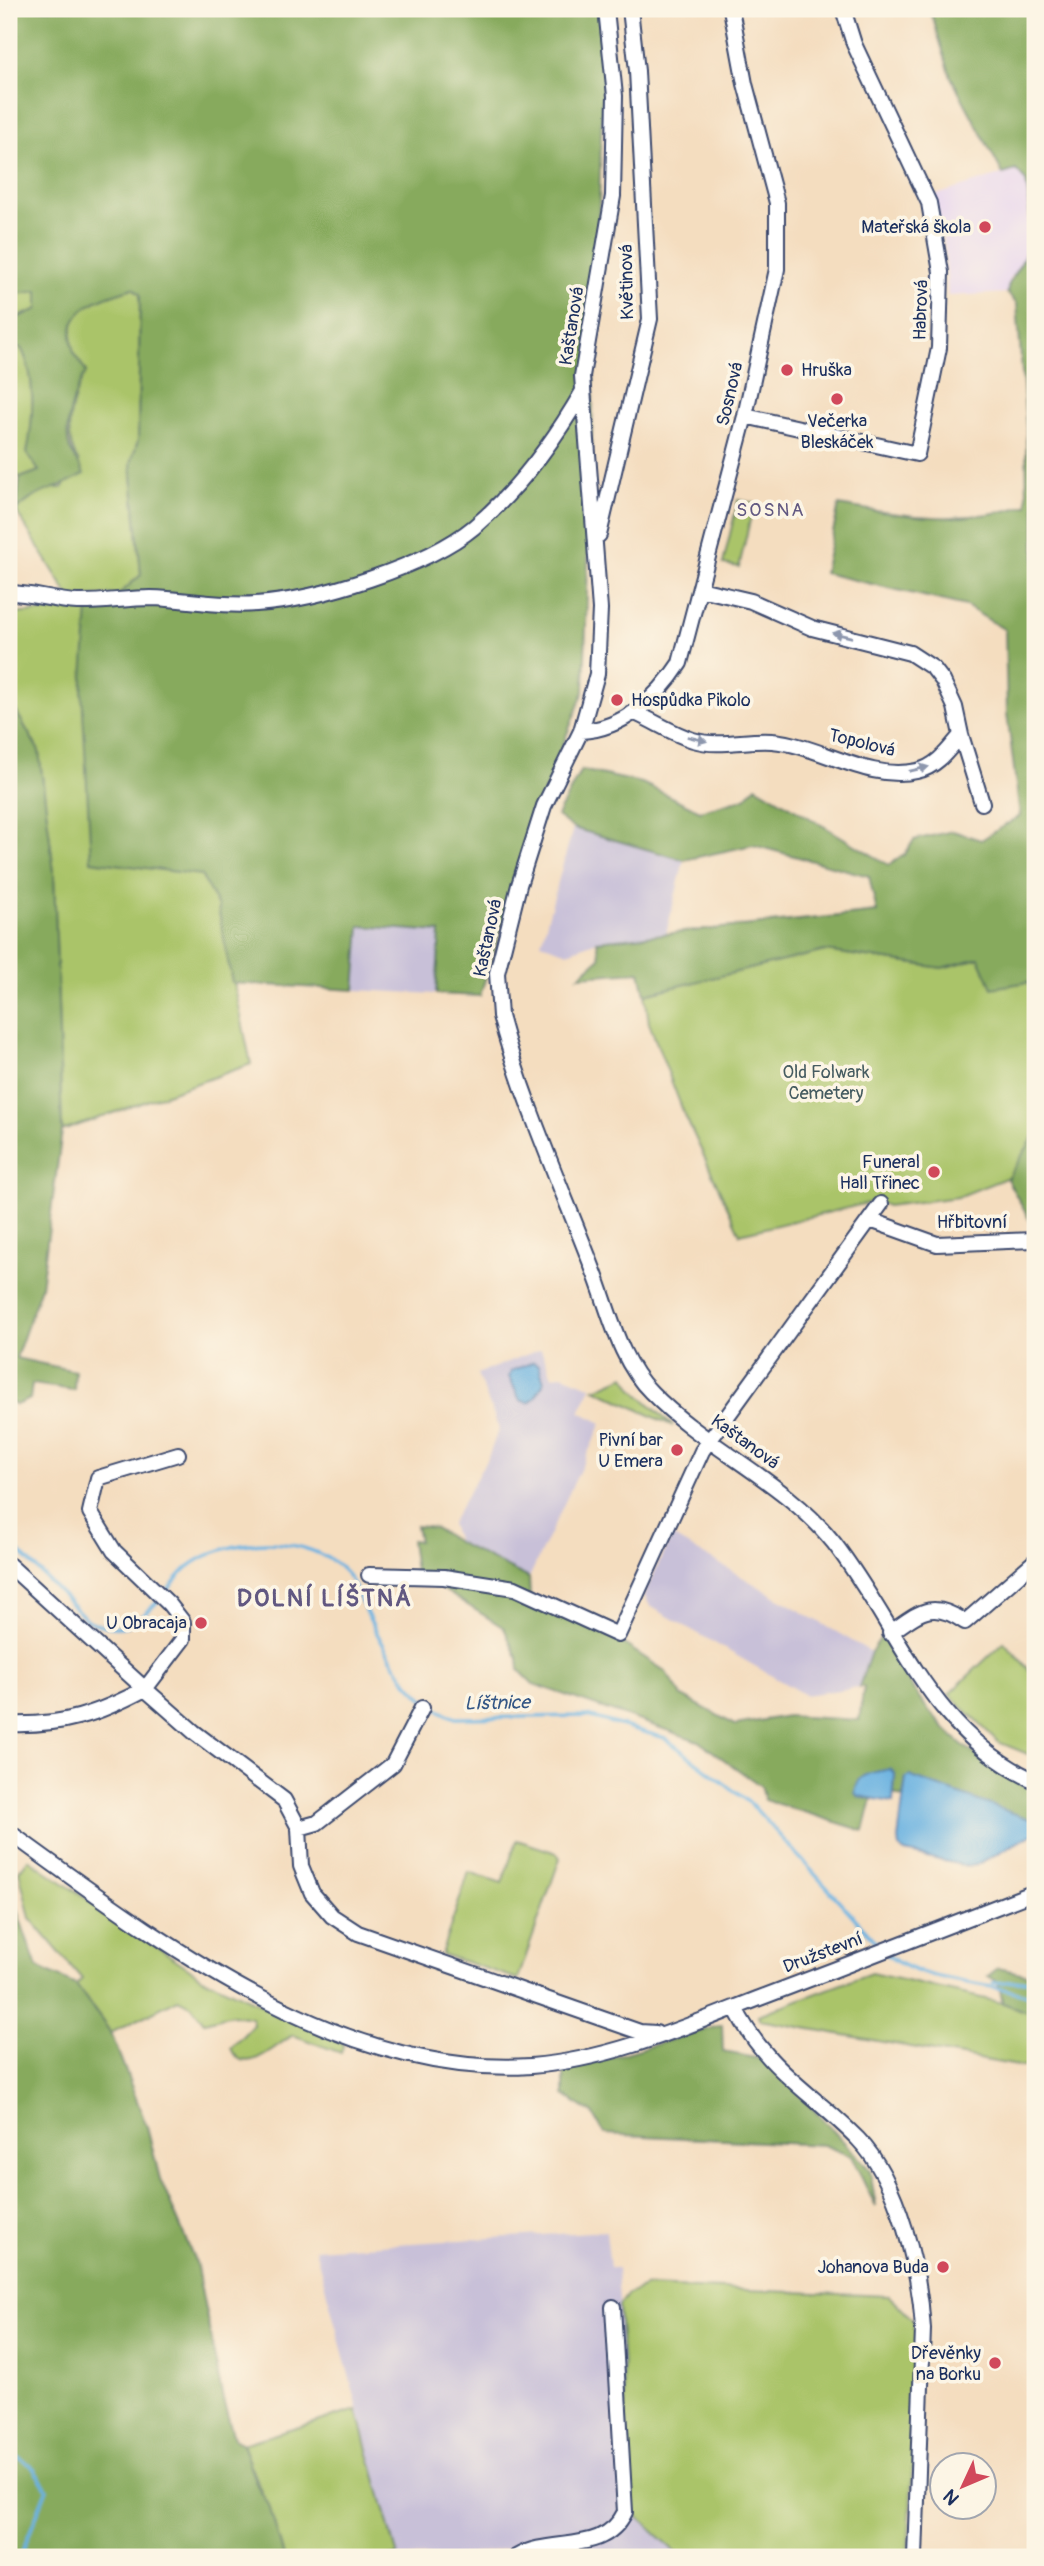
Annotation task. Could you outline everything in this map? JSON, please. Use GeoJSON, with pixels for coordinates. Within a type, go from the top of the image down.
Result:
{"type":"FeatureCollection","features":[{"type":"Feature","properties":{"kind":"street","name":"Kaštanová"},"geometry":{"type":"LineString","coordinates":[[606,9],[615,96],[613,196],[582,376],[600,609],[597,674],[581,731],[544,806],[519,885],[497,973],[497,1002],[520,1075],[633,1370],[652,1394],[711,1442],[778,1490],[819,1527],[846,1561],[890,1633],[948,1718],[988,1753],[1035,1782]]}},
{"type":"Feature","properties":{"kind":"street","name":"Květinová"},"geometry":{"type":"LineString","coordinates":[[596,550],[650,318],[637,71],[630,9]]}},
{"type":"Feature","properties":{"kind":"street","name":"Sosnová"},"geometry":{"type":"LineString","coordinates":[[581,731],[635,713],[666,685],[680,663],[745,416],[777,269],[777,203],[745,84],[731,9]]}},
{"type":"Feature","properties":{"kind":"street","name":"Habrová"},"geometry":{"type":"LineString","coordinates":[[745,416],[917,454],[939,348],[941,272],[929,203],[854,44],[843,9]]}},
{"type":"Feature","properties":{"kind":"street"},"geometry":{"type":"LineString","coordinates":[[9,593],[77,602],[151,598],[218,605],[257,604],[299,598],[361,580],[421,558],[472,529],[531,467],[584,391]]}},
{"type":"Feature","properties":{"kind":"street"},"geometry":{"type":"LineString","coordinates":[[700,589],[751,601],[812,628],[909,653],[933,668],[943,681],[955,707],[982,803]]}},
{"type":"Feature","properties":{"kind":"street","name":"Topolová"},"geometry":{"type":"LineString","coordinates":[[635,713],[692,739],[727,745],[772,741],[864,767],[898,772],[916,772],[931,767],[961,734]]}},
{"type":"Feature","properties":{"kind":"street"},"geometry":{"type":"LineString","coordinates":[[369,1576],[444,1577],[515,1588],[618,1635],[702,1451],[881,1204]]}},
{"type":"Feature","properties":{"kind":"street","name":"Hřbitovní"},"geometry":{"type":"LineString","coordinates":[[870,1220],[937,1244],[1035,1240]]}},
{"type":"Feature","properties":{"kind":"street"},"geometry":{"type":"LineString","coordinates":[[9,1724],[47,1725],[111,1707],[145,1689],[183,1639],[183,1622],[169,1604],[114,1551],[90,1512],[98,1478],[178,1454]]}},
{"type":"Feature","properties":{"kind":"street"},"geometry":{"type":"LineString","coordinates":[[890,1633],[925,1611],[936,1608],[948,1610],[965,1622],[1035,1561]]}},
{"type":"Feature","properties":{"kind":"street"},"geometry":{"type":"LineString","coordinates":[[9,1565],[194,1732],[284,1800],[299,1828],[301,1866],[312,1893],[332,1916],[358,1933],[640,2032],[664,2034]]}},
{"type":"Feature","properties":{"kind":"street"},"geometry":{"type":"LineString","coordinates":[[299,1828],[317,1823],[393,1763],[422,1708]]}},
{"type":"Feature","properties":{"kind":"street","name":"Družstevní"},"geometry":{"type":"LineString","coordinates":[[9,1832],[119,1911],[261,1997],[368,2044],[433,2060],[501,2066],[570,2060],[664,2034],[1035,1892]]}},
{"type":"Feature","properties":{"kind":"street"},"geometry":{"type":"LineString","coordinates":[[736,2008],[751,2038],[775,2067],[860,2141],[883,2177],[902,2223],[921,2291],[923,2329],[915,2557]]}},
{"type":"Feature","properties":{"kind":"street"},"geometry":{"type":"LineString","coordinates":[[516,2557],[527,2551],[595,2540],[608,2533],[625,2512],[613,2307]]}},
{"type":"Feature","properties":{"kind":"shaded area","name":"Mateřská škola"},"geometry":{"type":"Polygon","coordinates":[[[1016,170],[1026,181],[1029,237],[1022,262],[1009,279],[1007,293],[948,296],[945,247],[933,196],[1016,170]]]}},
{"type":"Feature","properties":{"kind":"shaded area"},"geometry":{"type":"Polygon","coordinates":[[[573,828],[684,860],[666,934],[597,941],[568,952],[541,943],[573,828]]]}},
{"type":"Feature","properties":{"kind":"shaded area"},"geometry":{"type":"Polygon","coordinates":[[[360,926],[440,932],[436,994],[355,990],[360,926]]]}},
{"type":"Feature","properties":{"kind":"shaded area"},"geometry":{"type":"Polygon","coordinates":[[[541,1349],[552,1376],[562,1375],[592,1387],[580,1412],[602,1423],[529,1578],[457,1542],[451,1524],[489,1455],[499,1428],[477,1374],[541,1349]]]}},
{"type":"Feature","properties":{"kind":"shaded area"},"geometry":{"type":"Polygon","coordinates":[[[672,1536],[871,1652],[859,1687],[805,1695],[650,1606],[644,1595],[672,1536]]]}},
{"type":"Feature","properties":{"kind":"shaded area"},"geometry":{"type":"Polygon","coordinates":[[[606,2231],[610,2268],[617,2268],[632,2512],[682,2557],[528,2557],[526,2546],[452,2557],[398,2557],[315,2249],[606,2231]]]}},
{"type":"Feature","properties":{"kind":"green space"},"geometry":{"type":"Polygon","coordinates":[[[9,9],[598,9],[604,42],[584,691],[539,805],[480,996],[436,994],[440,932],[360,926],[355,990],[232,983],[218,907],[201,875],[91,861],[82,692],[88,608],[119,594],[141,575],[131,463],[138,440],[140,294],[133,288],[109,296],[87,307],[78,315],[71,337],[74,353],[86,372],[74,399],[68,440],[84,474],[33,497],[16,511],[20,478],[39,471],[27,453],[32,414],[30,372],[21,348],[9,346],[9,321],[38,309],[38,291],[9,295],[9,9]]]}},
{"type":"Feature","properties":{"kind":"green space"},"geometry":{"type":"Polygon","coordinates":[[[930,9],[1035,9],[1035,1010],[1029,982],[992,988],[979,958],[942,968],[825,951],[645,994],[640,972],[579,976],[600,958],[597,941],[877,912],[869,876],[753,845],[684,860],[573,828],[557,816],[581,770],[642,783],[700,811],[745,798],[756,786],[889,865],[905,854],[914,840],[953,831],[981,840],[1020,816],[1007,714],[1005,630],[966,606],[824,573],[839,505],[887,513],[956,517],[1027,505],[1026,427],[1017,304],[1007,293],[1010,281],[1025,254],[1030,233],[1026,181],[1016,170],[1003,174],[951,77],[930,9]]]}},
{"type":"Feature","properties":{"kind":"green space"},"geometry":{"type":"Polygon","coordinates":[[[133,288],[140,294],[138,440],[131,463],[141,575],[119,594],[70,598],[16,511],[36,494],[48,489],[62,488],[79,462],[70,440],[69,429],[72,405],[86,372],[74,353],[71,337],[78,314],[97,301],[133,288]]]}},
{"type":"Feature","properties":{"kind":"green space"},"geometry":{"type":"Polygon","coordinates":[[[38,290],[38,309],[9,321],[9,295],[38,290]]]}},
{"type":"Feature","properties":{"kind":"green space"},"geometry":{"type":"Polygon","coordinates":[[[9,346],[21,348],[32,386],[28,453],[39,471],[20,478],[9,469],[9,346]]]}},
{"type":"Feature","properties":{"kind":"green space"},"geometry":{"type":"Polygon","coordinates":[[[738,500],[754,503],[739,567],[723,564],[738,500]]]}},
{"type":"Feature","properties":{"kind":"green space"},"geometry":{"type":"Polygon","coordinates":[[[88,608],[88,638],[218,907],[251,1064],[62,1131],[54,872],[39,751],[9,699],[10,614],[88,608]]]}},
{"type":"Feature","properties":{"kind":"green space"},"geometry":{"type":"Polygon","coordinates":[[[9,699],[39,751],[54,872],[62,1131],[41,1287],[16,1358],[75,1371],[74,1390],[32,1384],[30,1399],[16,1405],[9,1402],[9,699]]]}},
{"type":"Feature","properties":{"kind":"green space","name":"Old Folwark Cemetery"},"geometry":{"type":"Polygon","coordinates":[[[825,951],[942,968],[980,958],[1029,982],[1035,1010],[1035,1135],[1011,1176],[958,1197],[887,1206],[876,1201],[740,1234],[683,1111],[649,1023],[645,994],[825,951]]]}},
{"type":"Feature","properties":{"kind":"green space"},"geometry":{"type":"Polygon","coordinates":[[[1035,1135],[1035,1230],[1007,1179],[1035,1135]]]}},
{"type":"Feature","properties":{"kind":"green space"},"geometry":{"type":"Polygon","coordinates":[[[625,1376],[633,1389],[673,1426],[595,1389],[625,1376]]]}},
{"type":"Feature","properties":{"kind":"green space"},"geometry":{"type":"Polygon","coordinates":[[[416,1526],[435,1528],[529,1578],[530,1597],[618,1640],[665,1671],[682,1696],[735,1725],[787,1716],[859,1720],[864,1687],[859,1687],[871,1652],[882,1636],[914,1690],[946,1730],[985,1762],[1035,1791],[1035,1821],[906,1778],[903,1798],[894,1794],[895,1774],[858,1796],[872,1799],[864,1831],[765,1800],[761,1786],[698,1741],[533,1684],[519,1670],[518,1659],[504,1628],[415,1572],[411,1540],[419,1541],[416,1526]]]}},
{"type":"Feature","properties":{"kind":"green space"},"geometry":{"type":"Polygon","coordinates":[[[1004,1642],[1035,1676],[1035,1757],[998,1742],[949,1694],[1004,1642]]]}},
{"type":"Feature","properties":{"kind":"green space"},"geometry":{"type":"Polygon","coordinates":[[[517,1840],[557,1853],[560,1858],[518,1979],[441,1954],[469,1872],[502,1883],[517,1840]]]}},
{"type":"Feature","properties":{"kind":"green space"},"geometry":{"type":"Polygon","coordinates":[[[28,1859],[203,1978],[344,2043],[341,2053],[293,2035],[261,2056],[244,2061],[236,2057],[231,2048],[253,2025],[252,2018],[232,2015],[204,2022],[191,2005],[178,1999],[111,2033],[76,1985],[82,1979],[30,1918],[19,1871],[28,1859]]]}},
{"type":"Feature","properties":{"kind":"green space"},"geometry":{"type":"Polygon","coordinates":[[[9,1888],[37,1967],[76,1985],[111,2033],[147,2127],[160,2179],[196,2263],[223,2400],[234,2438],[242,2444],[257,2486],[269,2505],[284,2557],[9,2557],[13,2481],[9,2474],[9,1888]]]}},
{"type":"Feature","properties":{"kind":"green space"},"geometry":{"type":"Polygon","coordinates":[[[998,1968],[1035,1976],[1035,2015],[1003,2003],[998,1982],[988,1976],[998,1968]]]}},
{"type":"Feature","properties":{"kind":"green space"},"geometry":{"type":"Polygon","coordinates":[[[871,1973],[1003,2003],[1035,2015],[1035,2069],[760,2020],[758,2015],[871,1973]]]}},
{"type":"Feature","properties":{"kind":"green space"},"geometry":{"type":"Polygon","coordinates":[[[722,2025],[723,2052],[767,2060],[870,2170],[876,2207],[851,2156],[823,2145],[605,2134],[593,2114],[564,2095],[564,2071],[722,2025]]]}},
{"type":"Feature","properties":{"kind":"green space"},"geometry":{"type":"Polygon","coordinates":[[[647,2286],[889,2296],[919,2326],[908,2557],[682,2557],[632,2512],[619,2306],[628,2294],[647,2286]]]}},
{"type":"Feature","properties":{"kind":"green space"},"geometry":{"type":"Polygon","coordinates":[[[357,2410],[398,2557],[284,2557],[242,2444],[357,2410]]]}},
{"type":"Feature","properties":{"kind":"water"},"geometry":{"type":"Polygon","coordinates":[[[533,1362],[539,1365],[544,1382],[535,1398],[528,1403],[520,1400],[509,1377],[511,1371],[533,1362]]]}},
{"type":"Feature","properties":{"kind":"water"},"geometry":{"type":"Polygon","coordinates":[[[890,1769],[895,1774],[893,1802],[858,1796],[855,1793],[862,1777],[890,1769]]]}},
{"type":"Feature","properties":{"kind":"water"},"geometry":{"type":"Polygon","coordinates":[[[909,1776],[1035,1821],[1035,1833],[978,1864],[966,1866],[905,1852],[899,1848],[898,1839],[906,1778],[909,1776]]]}},
{"type":"Feature","properties":{"kind":"waterway","name":"Líštnice"},"geometry":{"type":"LineString","coordinates":[[9,1541],[87,1620],[99,1625],[127,1626],[142,1617],[158,1601]]}},
{"type":"Feature","properties":{"kind":"waterway","name":"Líštnice"},"geometry":{"type":"LineString","coordinates":[[163,1595],[188,1567],[205,1556],[247,1544],[291,1545],[331,1560],[354,1584],[380,1639],[400,1672],[424,1699],[439,1710],[456,1718],[588,1716],[665,1738],[751,1804],[881,1947]]}},
{"type":"Feature","properties":{"kind":"waterway","name":"Líštnice"},"geometry":{"type":"LineString","coordinates":[[886,1953],[899,1963],[935,1976],[1035,1997]]}},
{"type":"Feature","properties":{"kind":"waterway"},"geometry":{"type":"LineString","coordinates":[[993,1983],[1035,1980]]}},
{"type":"Feature","properties":{"kind":"waterway"},"geometry":{"type":"LineString","coordinates":[[9,2453],[31,2465],[47,2489],[20,2557]]}},
{"type":"Feature","properties":{"kind":"place","name":"Mateřská škola"},"geometry":{"type":"Point","coordinates":[985,227]}},
{"type":"Feature","properties":{"kind":"place","name":"Hruška"},"geometry":{"type":"Point","coordinates":[787,370]}},
{"type":"Feature","properties":{"kind":"place","name":"Večerka Bleskáček"},"geometry":{"type":"Point","coordinates":[837,399]}},
{"type":"Feature","properties":{"kind":"place","name":"Hospůdka Pikolo"},"geometry":{"type":"Point","coordinates":[617,700]}},
{"type":"Feature","properties":{"kind":"place","name":"Funeral Hall Třinec"},"geometry":{"type":"Point","coordinates":[934,1172]}},
{"type":"Feature","properties":{"kind":"place","name":"Pivní bar U Emera"},"geometry":{"type":"Point","coordinates":[677,1450]}},
{"type":"Feature","properties":{"kind":"place","name":"U Obracaja"},"geometry":{"type":"Point","coordinates":[201,1623]}},
{"type":"Feature","properties":{"kind":"place","name":"Johanova Buda"},"geometry":{"type":"Point","coordinates":[943,2267]}},
{"type":"Feature","properties":{"kind":"place","name":"Dřevěnky na Borku"},"geometry":{"type":"Point","coordinates":[995,2363]}},
{"type":"Feature","properties":{"kind":"district","name":"SOSNA"},"geometry":{"type":"Point","coordinates":[771,510]}},
{"type":"Feature","properties":{"kind":"district","name":"DOLNÍ LÍŠTNÁ"},"geometry":{"type":"Point","coordinates":[325,1598]}}]}
